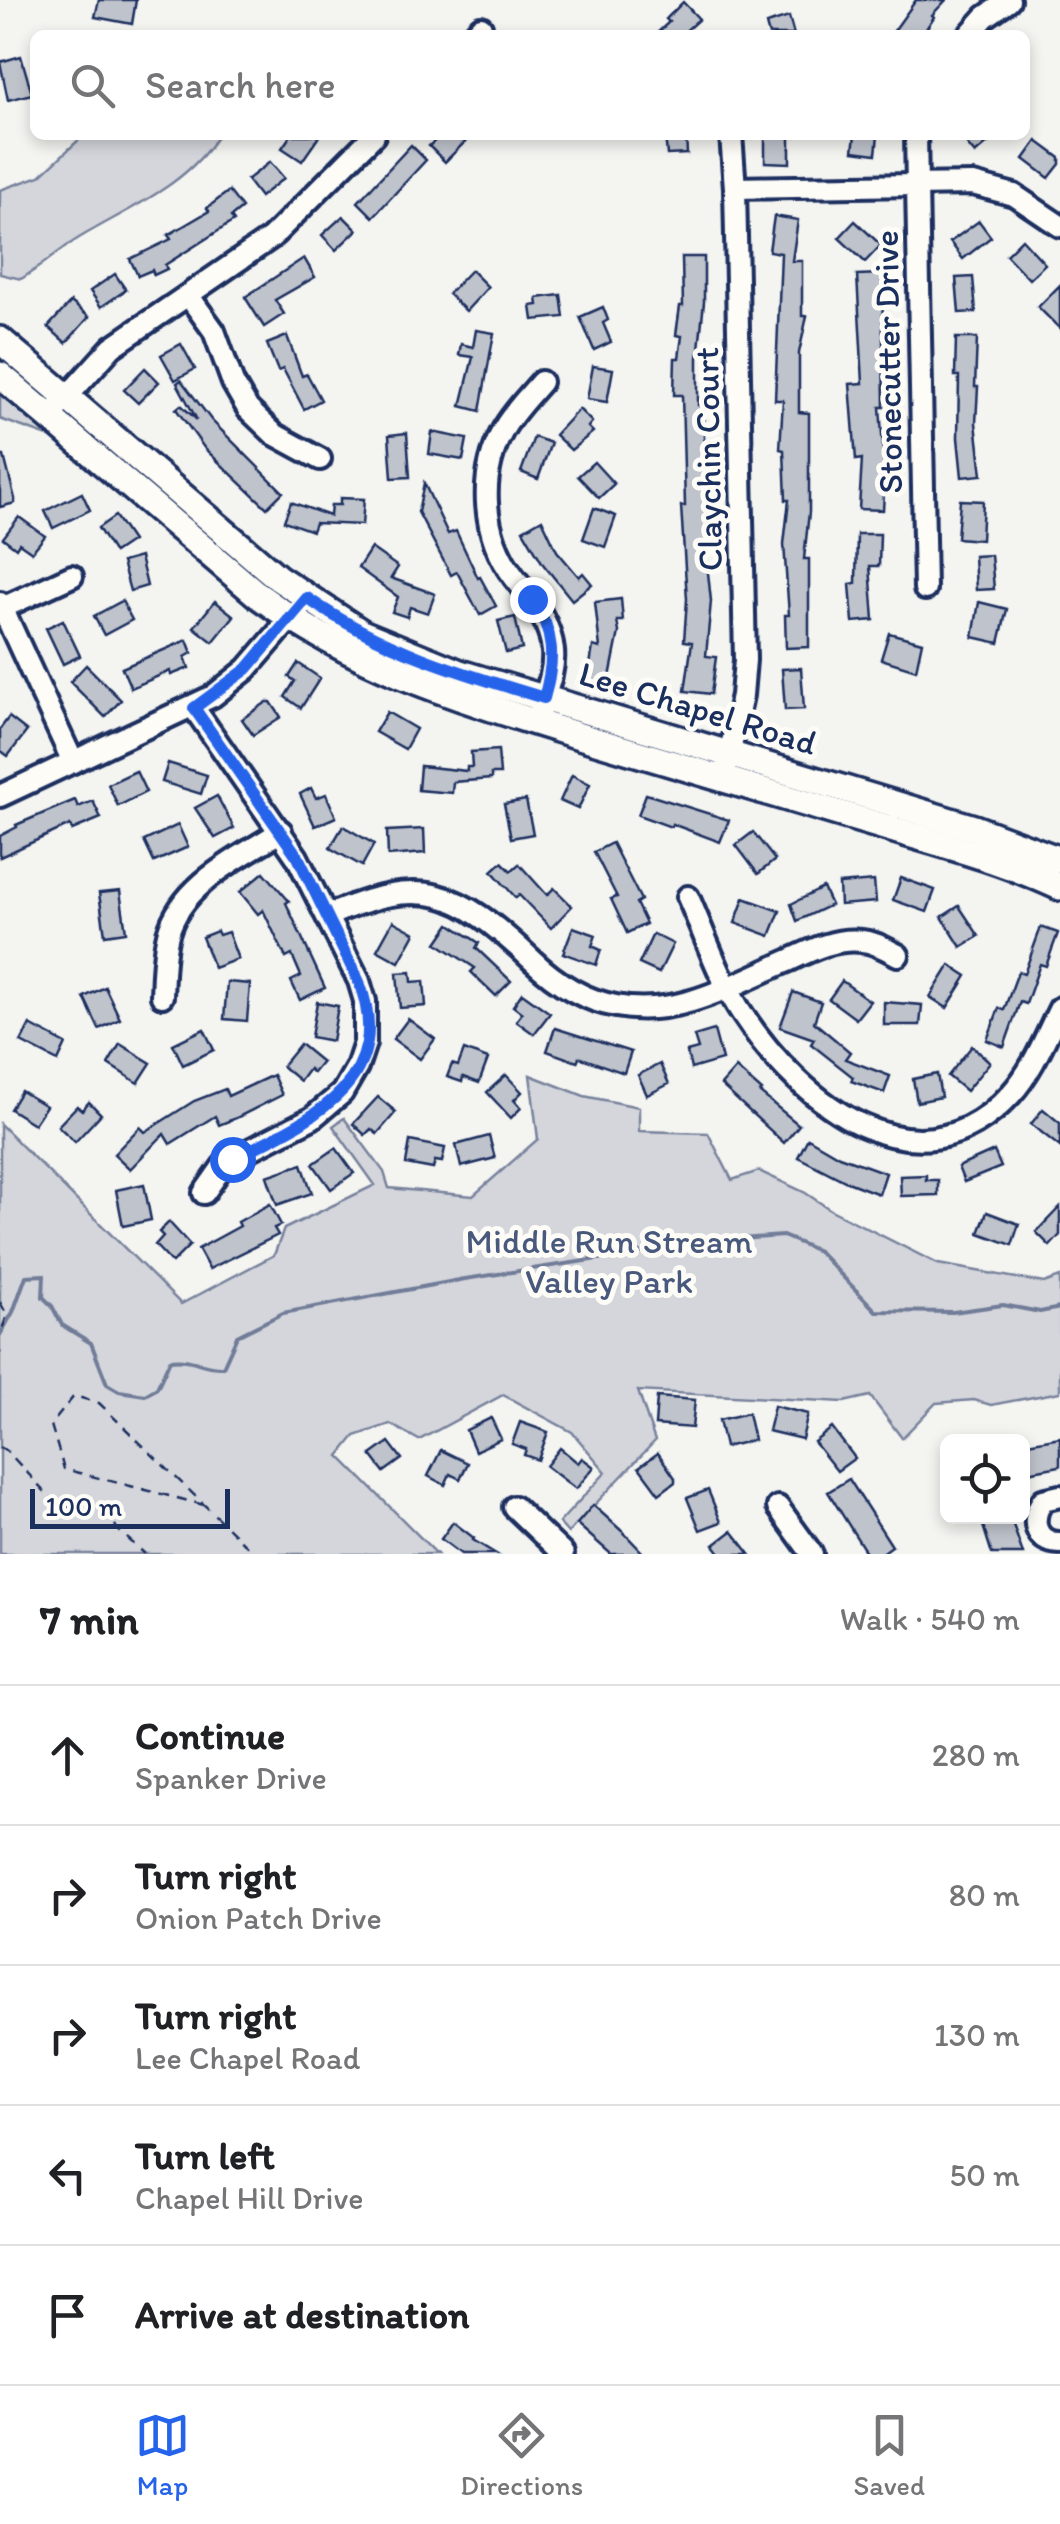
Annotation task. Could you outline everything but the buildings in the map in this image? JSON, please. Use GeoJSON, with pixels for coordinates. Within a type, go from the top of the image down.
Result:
{"type":"FeatureCollection","features":[{"type":"Feature","properties":{"kind":"main road","name":"Lee Chapel Road"},"geometry":{"type":"LineString","coordinates":[[0,340],[58,408],[290,619],[332,645],[392,674],[730,754],[974,828],[1060,860]]}},
{"type":"Feature","properties":{"kind":"main road","name":"Lee Chapel Road"},"geometry":{"type":"LineString","coordinates":[[0,375],[58,408],[338,620],[394,648],[540,710],[723,780],[956,848],[1060,887]]}},
{"type":"Feature","properties":{"kind":"street"},"geometry":{"type":"LineString","coordinates":[[974,30],[1010,0]]}},
{"type":"Feature","properties":{"kind":"street"},"geometry":{"type":"LineString","coordinates":[[58,408],[112,348],[271,238],[369,140]]}},
{"type":"Feature","properties":{"kind":"street","name":"Claychin Court"},"geometry":{"type":"LineString","coordinates":[[723,780],[745,660],[736,188],[731,140]]}},
{"type":"Feature","properties":{"kind":"street","name":"Stonecutter Drive"},"geometry":{"type":"LineString","coordinates":[[916,140],[925,588]]}},
{"type":"Feature","properties":{"kind":"street"},"geometry":{"type":"LineString","coordinates":[[736,188],[958,182],[994,188],[1028,202],[1060,226]]}},
{"type":"Feature","properties":{"kind":"street"},"geometry":{"type":"LineString","coordinates":[[188,295],[214,330],[233,383],[248,410],[274,434],[320,459]]}},
{"type":"Feature","properties":{"kind":"street"},"geometry":{"type":"LineString","coordinates":[[540,710],[553,664],[550,633],[539,609],[506,565],[486,506],[488,473],[497,441],[541,382]]}},
{"type":"Feature","properties":{"kind":"street"},"geometry":{"type":"LineString","coordinates":[[72,576],[1,605],[73,762]]}},
{"type":"Feature","properties":{"kind":"street"},"geometry":{"type":"LineString","coordinates":[[0,796],[194,708],[247,669],[307,598]]}},
{"type":"Feature","properties":{"kind":"street"},"geometry":{"type":"LineString","coordinates":[[194,708],[281,831],[327,916],[365,1001],[366,1042],[342,1093],[327,1108],[232,1159],[204,1192]]}},
{"type":"Feature","properties":{"kind":"street"},"geometry":{"type":"LineString","coordinates":[[162,996],[167,936],[182,904],[202,883],[281,831]]}},
{"type":"Feature","properties":{"kind":"street"},"geometry":{"type":"LineString","coordinates":[[327,916],[374,896],[426,893],[446,897],[483,915],[554,980],[601,1002],[658,1009],[687,1004],[832,942],[872,942],[898,955]]}},
{"type":"Feature","properties":{"kind":"street"},"geometry":{"type":"LineString","coordinates":[[688,896],[740,1012],[780,1064],[835,1112],[866,1129],[910,1138],[955,1132],[990,1115],[1022,1081],[1060,1008]]}},
{"type":"Feature","properties":{"kind":"street"},"geometry":{"type":"LineString","coordinates":[[1060,1496],[1043,1500],[1035,1520],[1044,1540],[1060,1543]]}},
{"type":"Feature","properties":{"kind":"street"},"geometry":{"type":"LineString","coordinates":[[514,1507],[563,1554]]}},
{"type":"Feature","properties":{"kind":"street"},"geometry":{"type":"LineString","coordinates":[[778,1507],[812,1554]]}},
{"type":"Feature","properties":{"kind":"path"},"geometry":{"type":"LineString","coordinates":[[0,1302],[7,1315],[0,1335]]}},
{"type":"Feature","properties":{"kind":"path"},"geometry":{"type":"LineString","coordinates":[[204,1505],[64,1470],[51,1425],[74,1396],[98,1403],[255,1554]]}},
{"type":"Feature","properties":{"kind":"path"},"geometry":{"type":"LineString","coordinates":[[0,1448],[7,1450],[48,1495],[66,1507],[113,1520],[117,1529],[144,1554]]}},
{"type":"Feature","properties":{"kind":"green space"},"geometry":{"type":"Polygon","coordinates":[[[79,140],[214,140],[173,182],[79,238],[21,279],[0,274],[0,190],[40,176],[79,140]]]}},
{"type":"Feature","properties":{"kind":"green space"},"geometry":{"type":"Polygon","coordinates":[[[0,385],[79,447],[0,419],[0,385]]]}},
{"type":"Feature","properties":{"kind":"green space","name":"Middle Run Stream Valley Park"},"geometry":{"type":"Polygon","coordinates":[[[530,1075],[584,1096],[639,1107],[639,1131],[708,1133],[732,1180],[759,1171],[938,1264],[1044,1283],[1060,1277],[1060,1392],[991,1405],[974,1400],[936,1403],[902,1438],[870,1396],[844,1402],[638,1391],[655,1441],[568,1533],[559,1523],[606,1472],[572,1432],[503,1395],[419,1440],[390,1424],[355,1436],[339,1456],[437,1554],[0,1554],[0,1124],[181,1304],[274,1255],[284,1229],[375,1185],[333,1126],[344,1118],[384,1172],[389,1188],[473,1196],[538,1139],[530,1075]]]}},
{"type":"Feature","properties":{"kind":"waterway"},"geometry":{"type":"LineString","coordinates":[[0,1335],[26,1276],[44,1275],[43,1297],[62,1325],[91,1343],[107,1384],[119,1391],[145,1395],[157,1388],[170,1360],[223,1367],[237,1336],[283,1313],[465,1279],[725,1240],[783,1236],[818,1251],[876,1311],[953,1312],[1003,1305],[1040,1312],[1060,1308]]}},
{"type":"Feature","properties":{"kind":"route"},"geometry":{"type":"LineString","coordinates":[[232,1159],[312,1118],[342,1093],[366,1042],[365,1001],[298,857],[194,708],[247,669],[307,598],[338,620],[394,648],[544,698],[552,673],[553,649],[550,633],[532,599]]}}]}
